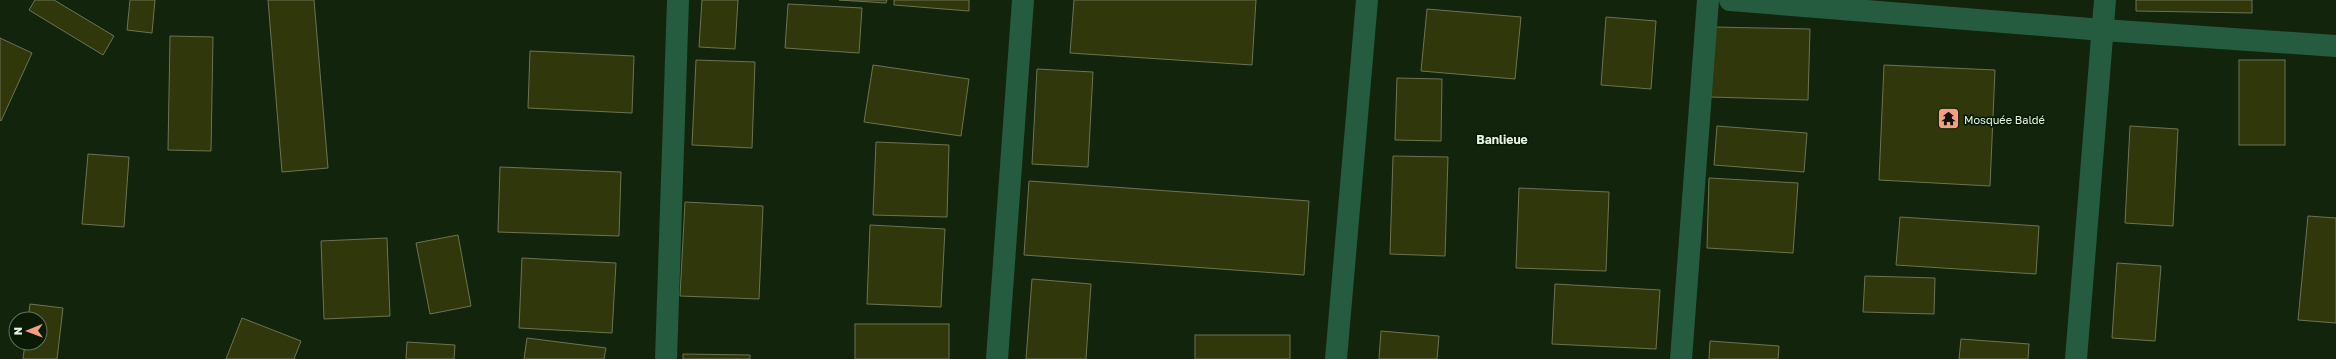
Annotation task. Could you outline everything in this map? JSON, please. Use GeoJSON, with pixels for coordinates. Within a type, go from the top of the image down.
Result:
{"type":"FeatureCollection","features":[{"type":"Feature","properties":{"kind":"street"},"geometry":{"type":"LineString","coordinates":[[666,359],[678,0]]}},
{"type":"Feature","properties":{"kind":"street"},"geometry":{"type":"LineString","coordinates":[[997,359],[1023,0]]}},
{"type":"Feature","properties":{"kind":"street"},"geometry":{"type":"LineString","coordinates":[[1336,359],[1367,0]]}},
{"type":"Feature","properties":{"kind":"street"},"geometry":{"type":"LineString","coordinates":[[1681,359],[1708,0]]}},
{"type":"Feature","properties":{"kind":"street"},"geometry":{"type":"LineString","coordinates":[[1730,0],[2103,30],[2336,46]]}},
{"type":"Feature","properties":{"kind":"street"},"geometry":{"type":"LineString","coordinates":[[2076,359],[2105,0]]}},
{"type":"Feature","properties":{"kind":"building"},"geometry":{"type":"Polygon","coordinates":[[[35,0],[54,0],[114,36],[103,55],[29,10],[35,0]]]}},
{"type":"Feature","properties":{"kind":"building"},"geometry":{"type":"Polygon","coordinates":[[[130,0],[155,0],[152,33],[127,30],[130,0]]]}},
{"type":"Feature","properties":{"kind":"building"},"geometry":{"type":"Polygon","coordinates":[[[268,0],[314,0],[328,168],[282,172],[268,0]]]}},
{"type":"Feature","properties":{"kind":"building"},"geometry":{"type":"Polygon","coordinates":[[[702,0],[738,0],[735,49],[699,47],[702,0]]]}},
{"type":"Feature","properties":{"kind":"building"},"geometry":{"type":"Polygon","coordinates":[[[839,0],[887,0],[886,3],[839,0]]]}},
{"type":"Feature","properties":{"kind":"building"},"geometry":{"type":"Polygon","coordinates":[[[894,0],[969,0],[969,11],[894,5],[894,0]]]}},
{"type":"Feature","properties":{"kind":"building"},"geometry":{"type":"Polygon","coordinates":[[[1074,0],[1256,0],[1252,65],[1070,53],[1074,0]]]}},
{"type":"Feature","properties":{"kind":"building"},"geometry":{"type":"Polygon","coordinates":[[[2136,0],[2252,0],[2252,13],[2136,11],[2136,0]]]}},
{"type":"Feature","properties":{"kind":"building"},"geometry":{"type":"Polygon","coordinates":[[[788,4],[862,8],[859,53],[785,48],[788,4]]]}},
{"type":"Feature","properties":{"kind":"building"},"geometry":{"type":"Polygon","coordinates":[[[1427,9],[1521,17],[1515,79],[1421,71],[1427,9]]]}},
{"type":"Feature","properties":{"kind":"building"},"geometry":{"type":"Polygon","coordinates":[[[1606,17],[1656,21],[1651,89],[1601,85],[1606,17]]]}},
{"type":"Feature","properties":{"kind":"building"},"geometry":{"type":"Polygon","coordinates":[[[1713,27],[1810,29],[1808,100],[1711,97],[1713,27]]]}},
{"type":"Feature","properties":{"kind":"building"},"geometry":{"type":"Polygon","coordinates":[[[170,36],[213,37],[211,151],[168,150],[170,36]]]}},
{"type":"Feature","properties":{"kind":"building"},"geometry":{"type":"Polygon","coordinates":[[[0,38],[32,53],[1,121],[0,120],[0,38]]]}},
{"type":"Feature","properties":{"kind":"building"},"geometry":{"type":"Polygon","coordinates":[[[530,51],[634,56],[632,113],[528,108],[530,51]]]}},
{"type":"Feature","properties":{"kind":"building"},"geometry":{"type":"Polygon","coordinates":[[[696,60],[755,62],[752,148],[692,145],[696,60]]]}},
{"type":"Feature","properties":{"kind":"building"},"geometry":{"type":"Polygon","coordinates":[[[2239,60],[2285,60],[2285,145],[2239,145],[2239,60]]]}},
{"type":"Feature","properties":{"kind":"building"},"geometry":{"type":"Polygon","coordinates":[[[873,65],[969,79],[961,136],[864,122],[873,65]]]}},
{"type":"Feature","properties":{"kind":"building"},"geometry":{"type":"Polygon","coordinates":[[[1884,65],[1995,70],[1990,186],[1879,180],[1884,65]]]}},
{"type":"Feature","properties":{"kind":"building"},"geometry":{"type":"Polygon","coordinates":[[[1037,69],[1093,72],[1088,167],[1032,164],[1037,69]]]}},
{"type":"Feature","properties":{"kind":"building"},"geometry":{"type":"Polygon","coordinates":[[[1397,78],[1442,79],[1441,141],[1395,140],[1397,78]]]}},
{"type":"Feature","properties":{"kind":"building"},"geometry":{"type":"Polygon","coordinates":[[[1717,126],[1807,133],[1804,172],[1714,165],[1717,126]]]}},
{"type":"Feature","properties":{"kind":"building"},"geometry":{"type":"Polygon","coordinates":[[[2130,126],[2178,129],[2173,226],[2125,223],[2130,126]]]}},
{"type":"Feature","properties":{"kind":"building"},"geometry":{"type":"Polygon","coordinates":[[[876,142],[949,145],[947,217],[873,215],[876,142]]]}},
{"type":"Feature","properties":{"kind":"building"},"geometry":{"type":"Polygon","coordinates":[[[88,154],[129,157],[124,227],[82,224],[88,154]]]}},
{"type":"Feature","properties":{"kind":"building"},"geometry":{"type":"Polygon","coordinates":[[[1393,156],[1448,157],[1445,256],[1390,254],[1393,156]]]}},
{"type":"Feature","properties":{"kind":"building"},"geometry":{"type":"Polygon","coordinates":[[[500,167],[621,172],[619,236],[498,232],[500,167]]]}},
{"type":"Feature","properties":{"kind":"building"},"geometry":{"type":"Polygon","coordinates":[[[1709,178],[1798,183],[1793,253],[1707,248],[1709,178]]]}},
{"type":"Feature","properties":{"kind":"building"},"geometry":{"type":"Polygon","coordinates":[[[1029,181],[1309,201],[1304,275],[1024,255],[1029,181]]]}},
{"type":"Feature","properties":{"kind":"building"},"geometry":{"type":"Polygon","coordinates":[[[1519,188],[1609,192],[1606,271],[1516,268],[1519,188]]]}},
{"type":"Feature","properties":{"kind":"building"},"geometry":{"type":"Polygon","coordinates":[[[685,202],[763,206],[759,299],[680,296],[685,202]]]}},
{"type":"Feature","properties":{"kind":"building"},"geometry":{"type":"Polygon","coordinates":[[[2308,216],[2336,218],[2336,323],[2298,320],[2308,216]]]}},
{"type":"Feature","properties":{"kind":"building"},"geometry":{"type":"Polygon","coordinates":[[[1900,217],[2039,226],[2036,274],[1896,265],[1900,217]]]}},
{"type":"Feature","properties":{"kind":"building"},"geometry":{"type":"Polygon","coordinates":[[[870,225],[945,229],[941,307],[867,304],[870,225]]]}},
{"type":"Feature","properties":{"kind":"building"},"geometry":{"type":"Polygon","coordinates":[[[458,235],[471,306],[430,314],[416,243],[458,235]]]}},
{"type":"Feature","properties":{"kind":"building"},"geometry":{"type":"Polygon","coordinates":[[[387,238],[390,316],[324,319],[321,241],[387,238]]]}},
{"type":"Feature","properties":{"kind":"building"},"geometry":{"type":"Polygon","coordinates":[[[522,258],[616,263],[612,333],[519,328],[522,258]]]}},
{"type":"Feature","properties":{"kind":"building"},"geometry":{"type":"Polygon","coordinates":[[[2117,263],[2161,266],[2155,341],[2112,338],[2117,263]]]}},
{"type":"Feature","properties":{"kind":"building"},"geometry":{"type":"Polygon","coordinates":[[[1865,276],[1935,278],[1934,314],[1863,312],[1865,276]]]}},
{"type":"Feature","properties":{"kind":"building"},"geometry":{"type":"Polygon","coordinates":[[[1032,279],[1091,284],[1086,359],[1026,359],[1032,279]]]}},
{"type":"Feature","properties":{"kind":"building"},"geometry":{"type":"Polygon","coordinates":[[[1555,284],[1660,290],[1656,349],[1552,344],[1555,284]]]}},
{"type":"Feature","properties":{"kind":"building"},"geometry":{"type":"Polygon","coordinates":[[[30,304],[63,308],[57,359],[23,359],[24,351],[48,351],[48,311],[29,311],[30,304]]]}},
{"type":"Feature","properties":{"kind":"building"},"geometry":{"type":"Polygon","coordinates":[[[242,318],[301,341],[294,359],[226,359],[242,318]]]}},
{"type":"Feature","properties":{"kind":"building"},"geometry":{"type":"Polygon","coordinates":[[[855,324],[949,324],[949,359],[855,359],[855,324]]]}},
{"type":"Feature","properties":{"kind":"building"},"geometry":{"type":"Polygon","coordinates":[[[1381,331],[1439,336],[1437,359],[1379,359],[1381,331]]]}},
{"type":"Feature","properties":{"kind":"building"},"geometry":{"type":"Polygon","coordinates":[[[1195,335],[1290,335],[1290,359],[1195,359],[1195,335]]]}},
{"type":"Feature","properties":{"kind":"building"},"geometry":{"type":"Polygon","coordinates":[[[527,338],[606,348],[604,359],[524,359],[527,338]]]}},
{"type":"Feature","properties":{"kind":"building"},"geometry":{"type":"Polygon","coordinates":[[[1961,339],[2029,344],[2028,359],[1959,359],[1961,339]]]}},
{"type":"Feature","properties":{"kind":"building"},"geometry":{"type":"Polygon","coordinates":[[[1710,341],[1779,346],[1778,359],[1709,359],[1710,341]]]}},
{"type":"Feature","properties":{"kind":"building"},"geometry":{"type":"Polygon","coordinates":[[[407,342],[455,345],[454,359],[406,359],[407,342]]]}},
{"type":"Feature","properties":{"kind":"building"},"geometry":{"type":"Polygon","coordinates":[[[683,354],[750,355],[750,359],[683,359],[683,354]]]}},
{"type":"Feature","properties":{"kind":"place","name":"Mosquée Baldé"},"geometry":{"type":"Point","coordinates":[1948,119]}},
{"type":"Feature","properties":{"kind":"district","name":"Banlieue"},"geometry":{"type":"Point","coordinates":[1502,139]}}]}
